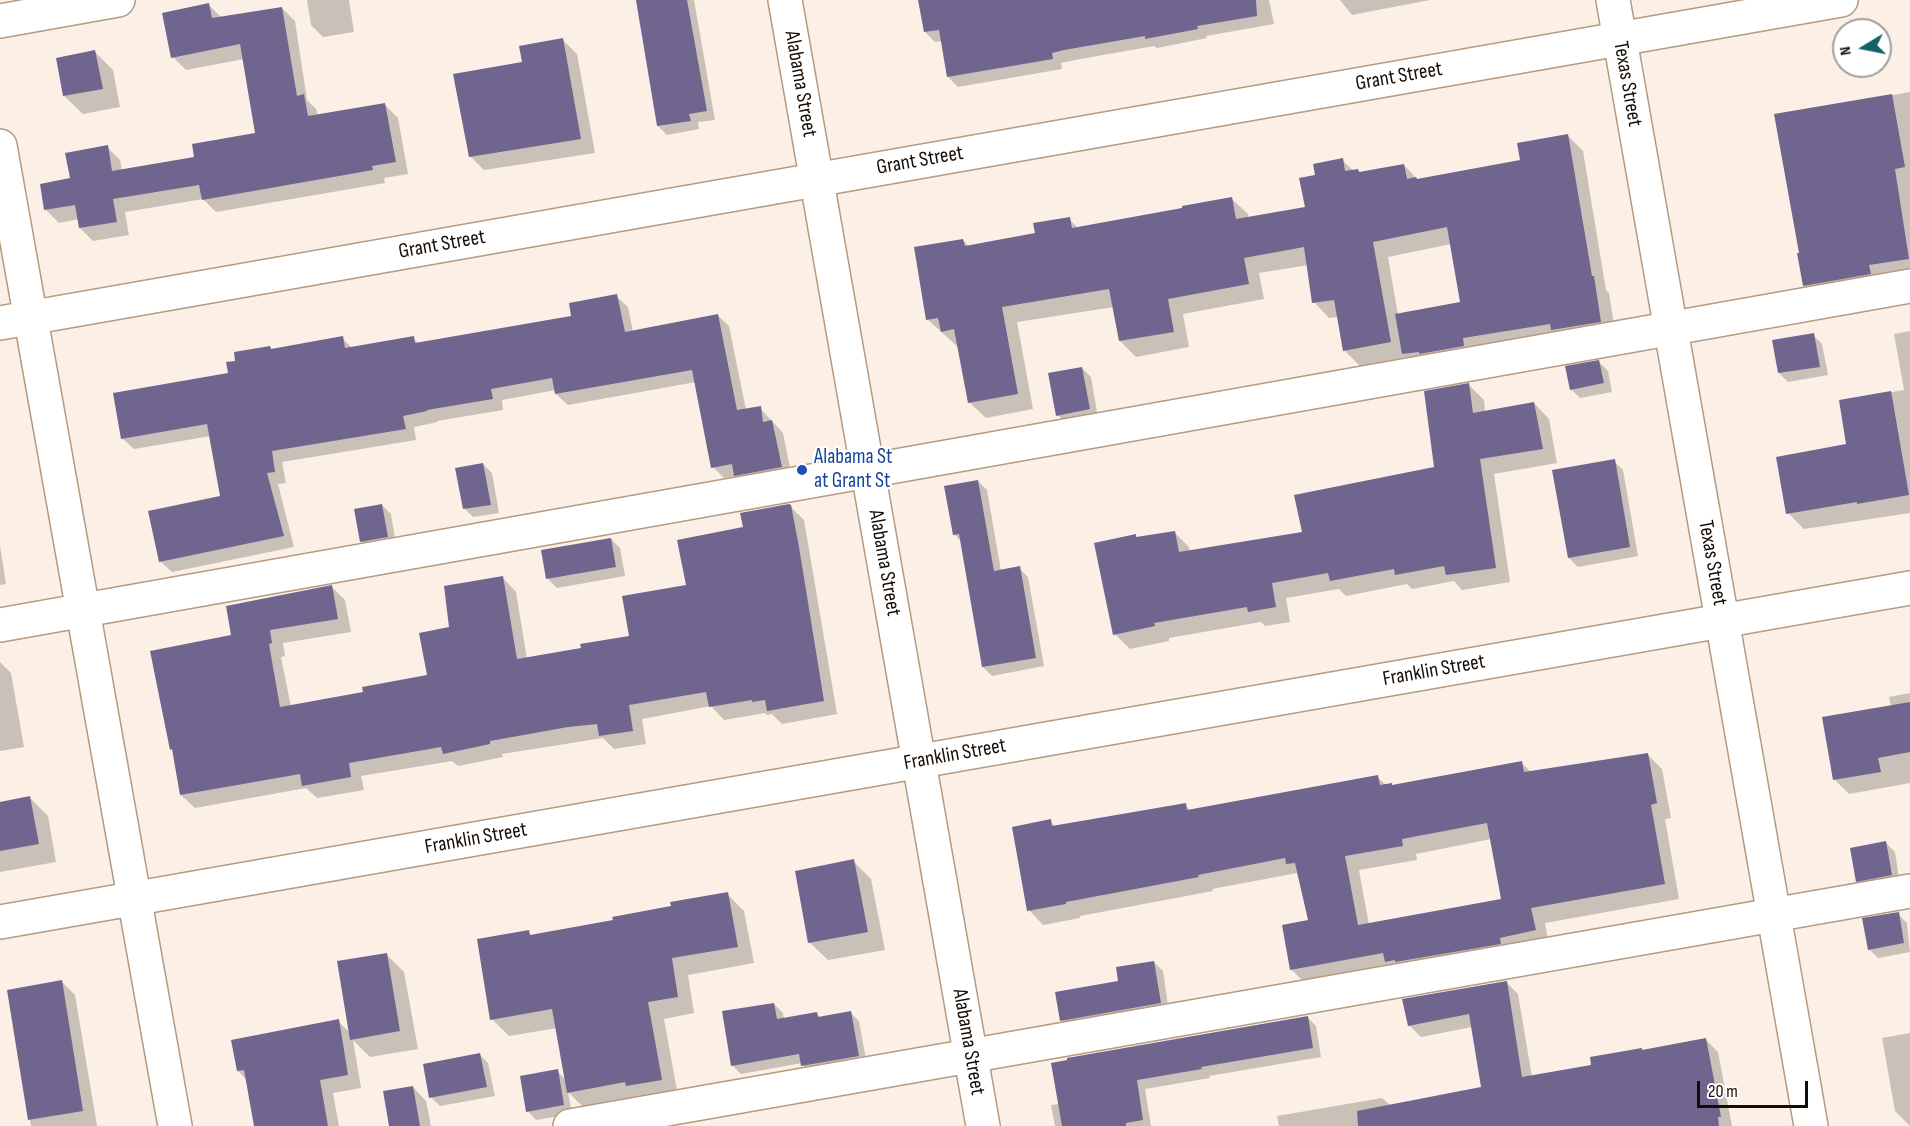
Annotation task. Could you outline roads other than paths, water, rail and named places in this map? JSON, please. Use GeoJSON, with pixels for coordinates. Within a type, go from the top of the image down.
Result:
{"type":"FeatureCollection","features":[{"type":"Feature","properties":{"kind":"street"},"geometry":{"type":"LineString","coordinates":[[0,21],[118,0]]}},
{"type":"Feature","properties":{"kind":"street","name":"Alabama Street"},"geometry":{"type":"LineString","coordinates":[[785,0],[982,1126]]}},
{"type":"Feature","properties":{"kind":"street","name":"Texas Street"},"geometry":{"type":"LineString","coordinates":[[1613,0],[1811,1126]]}},
{"type":"Feature","properties":{"kind":"street","name":"Grant Street"},"geometry":{"type":"LineString","coordinates":[[16,321],[1841,0]]}},
{"type":"Feature","properties":{"kind":"street"},"geometry":{"type":"LineString","coordinates":[[0,146],[16,321],[82,610],[175,1126]]}},
{"type":"Feature","properties":{"kind":"street"},"geometry":{"type":"LineString","coordinates":[[0,625],[1910,286]]}},
{"type":"Feature","properties":{"kind":"street","name":"Franklin Street"},"geometry":{"type":"LineString","coordinates":[[0,922],[1910,588]]}},
{"type":"Feature","properties":{"kind":"street"},"geometry":{"type":"LineString","coordinates":[[570,1126],[1910,891]]}},
{"type":"Feature","properties":{"kind":"place","name":"Alabama St at Grant St"},"geometry":{"type":"Point","coordinates":[802,470]}}]}
